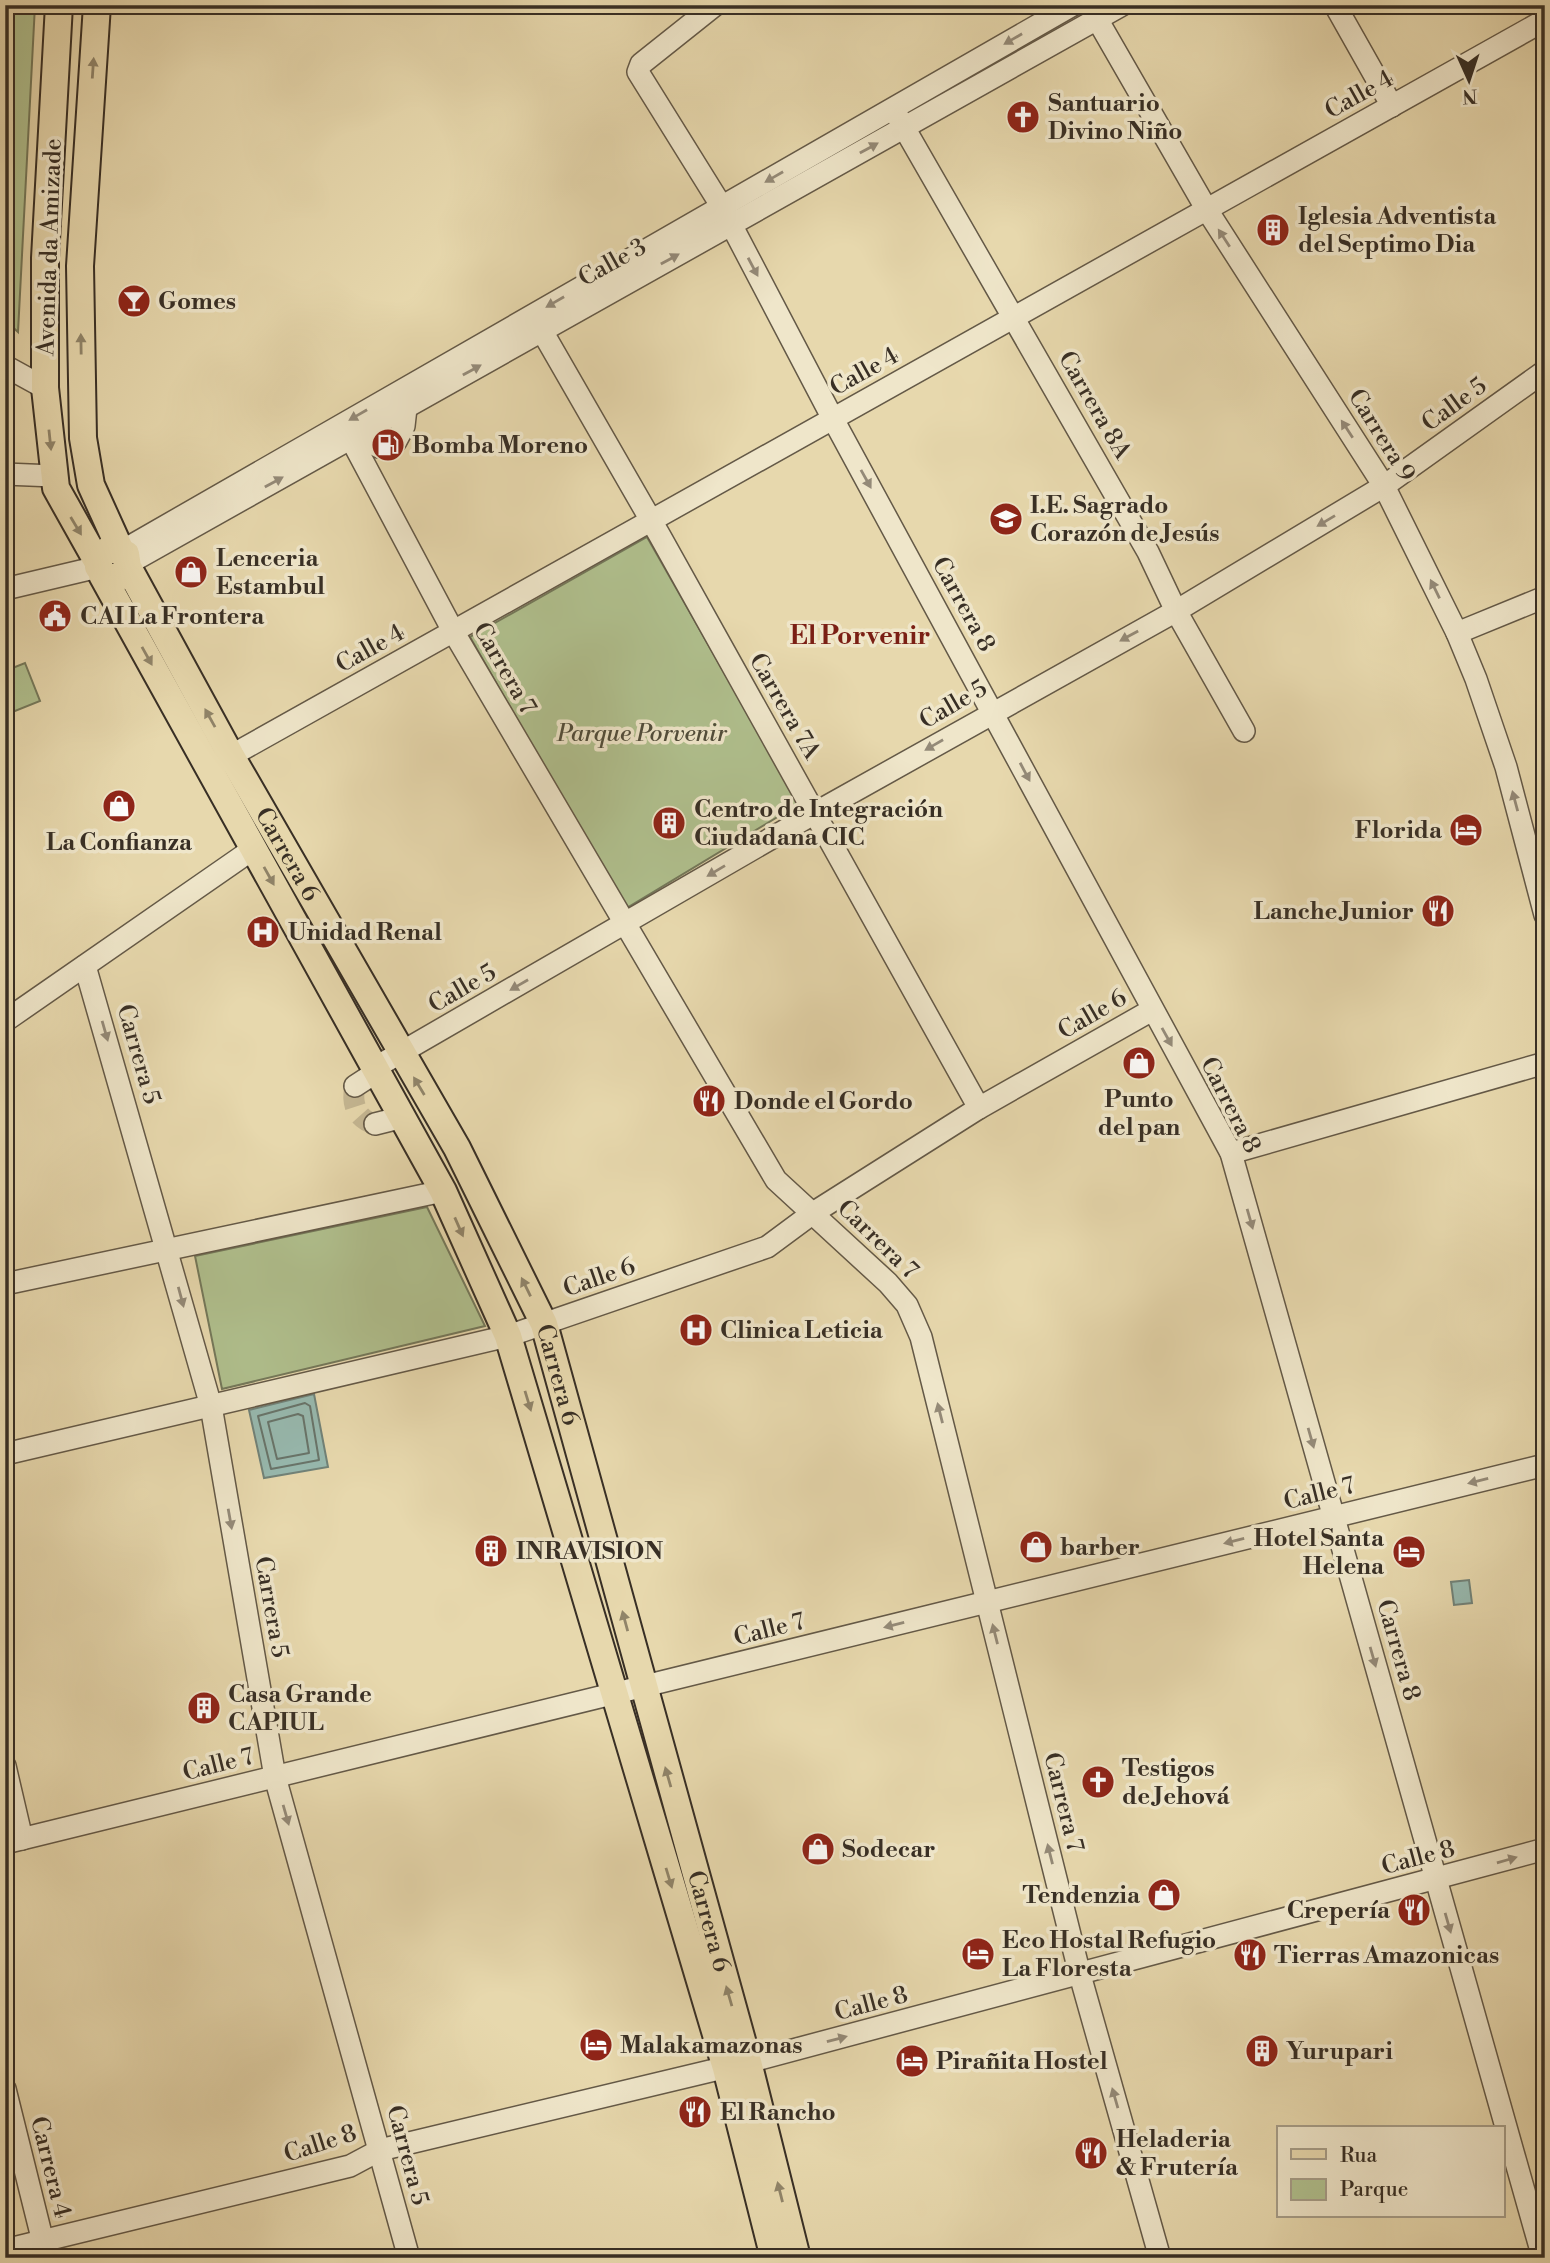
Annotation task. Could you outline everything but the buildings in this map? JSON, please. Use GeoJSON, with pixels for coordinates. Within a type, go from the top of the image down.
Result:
{"type":"FeatureCollection","features":[{"type":"Feature","properties":{"kind":"main road","name":"Avenida da Amizade"},"geometry":{"type":"LineString","coordinates":[[55,482],[45,388],[46,258],[59,5]]}},
{"type":"Feature","properties":{"kind":"main road","name":"Avenida da Amizade"},"geometry":{"type":"LineString","coordinates":[[91,485],[83,438],[80,266],[97,5]]}},
{"type":"Feature","properties":{"kind":"main road"},"geometry":{"type":"LineString","coordinates":[[54,102],[91,103]]}},
{"type":"Feature","properties":{"kind":"main road","name":"Carrera 6"},"geometry":{"type":"LineString","coordinates":[[55,482],[114,562],[220,762],[457,1148],[544,1324],[643,1687],[737,2065],[774,2258]]}},
{"type":"Feature","properties":{"kind":"main road","name":"Carrera 6"},"geometry":{"type":"LineString","coordinates":[[91,485],[114,562]]}},
{"type":"Feature","properties":{"kind":"main road","name":"Carrera 6"},"geometry":{"type":"LineString","coordinates":[[220,762],[253,849],[443,1191],[508,1336],[615,1695],[737,2065],[797,2258]]}},
{"type":"Feature","properties":{"kind":"street","name":"Carrera 8"},"geometry":{"type":"LineString","coordinates":[[715,5],[641,64],[638,72],[727,216],[833,419],[1231,1153],[1543,2258]]}},
{"type":"Feature","properties":{"kind":"street","name":"Calle 3"},"geometry":{"type":"LineString","coordinates":[[5,589],[114,562],[354,437],[542,331],[727,216],[893,108],[1073,5]]}},
{"type":"Feature","properties":{"kind":"street","name":"Calle 3"},"geometry":{"type":"LineString","coordinates":[[114,562],[727,216],[904,128],[1122,5]]}},
{"type":"Feature","properties":{"kind":"street"},"geometry":{"type":"LineString","coordinates":[[1335,5],[1392,106]]}},
{"type":"Feature","properties":{"kind":"street","name":"Carrera 9"},"geometry":{"type":"LineString","coordinates":[[1097,19],[1207,210],[1384,486],[1457,633],[1506,767],[1545,915]]}},
{"type":"Feature","properties":{"kind":"street","name":"Calle 4"},"geometry":{"type":"LineString","coordinates":[[220,762],[1545,20]]}},
{"type":"Feature","properties":{"kind":"street","name":"Carrera 8A"},"geometry":{"type":"LineString","coordinates":[[893,108],[1148,552],[1176,611],[1244,731]]}},
{"type":"Feature","properties":{"kind":"street","name":"Carrera 7A"},"geometry":{"type":"LineString","coordinates":[[542,331],[979,1108]]}},
{"type":"Feature","properties":{"kind":"street"},"geometry":{"type":"LineString","coordinates":[[5,366],[45,388]]}},
{"type":"Feature","properties":{"kind":"street","name":"Calle 5"},"geometry":{"type":"LineString","coordinates":[[355,1086],[400,1054],[815,813],[1176,611],[1384,486],[1545,371]]}},
{"type":"Feature","properties":{"kind":"street"},"geometry":{"type":"LineString","coordinates":[[354,437],[388,444],[404,426],[406,408]]}},
{"type":"Feature","properties":{"kind":"street","name":"Carrera 7"},"geometry":{"type":"LineString","coordinates":[[354,437],[453,632],[776,1180],[797,1203],[813,1213],[908,1305],[921,1337],[1080,1975],[1160,2258]]}},
{"type":"Feature","properties":{"kind":"street"},"geometry":{"type":"LineString","coordinates":[[5,474],[55,482]]}},
{"type":"Feature","properties":{"kind":"street"},"geometry":{"type":"LineString","coordinates":[[1457,633],[1545,597]]}},
{"type":"Feature","properties":{"kind":"street"},"geometry":{"type":"LineString","coordinates":[[5,1021],[253,849]]}},
{"type":"Feature","properties":{"kind":"street","name":"Carrera 5"},"geometry":{"type":"LineString","coordinates":[[86,966],[211,1406],[275,1777],[409,2258]]}},
{"type":"Feature","properties":{"kind":"street","name":"Calle 6"},"geometry":{"type":"LineString","coordinates":[[5,1454],[508,1336],[767,1247],[813,1213],[979,1108],[1152,1010]]}},
{"type":"Feature","properties":{"kind":"street"},"geometry":{"type":"LineString","coordinates":[[1231,1153],[1545,1063]]}},
{"type":"Feature","properties":{"kind":"street"},"geometry":{"type":"LineString","coordinates":[[375,1124],[403,1117]]}},
{"type":"Feature","properties":{"kind":"street"},"geometry":{"type":"LineString","coordinates":[[5,1284],[443,1191]]}},
{"type":"Feature","properties":{"kind":"street","name":"Calle 7"},"geometry":{"type":"LineString","coordinates":[[14,1841],[1545,1465]]}},
{"type":"Feature","properties":{"kind":"street"},"geometry":{"type":"LineString","coordinates":[[5,1766],[14,1841]]}},
{"type":"Feature","properties":{"kind":"street","name":"Calle 8"},"geometry":{"type":"LineString","coordinates":[[5,2250],[45,2250],[350,2166],[380,2150],[737,2065],[1545,1849]]}},
{"type":"Feature","properties":{"kind":"street","name":"Carrera 4"},"geometry":{"type":"LineString","coordinates":[[5,2089],[45,2250]]}},
{"type":"Feature","properties":{"kind":"green space"},"geometry":{"type":"Polygon","coordinates":[[[15,5],[35,5],[18,332],[5,320],[5,11],[15,5]]]}},
{"type":"Feature","properties":{"kind":"green space","name":"Parque Porvenir"},"geometry":{"type":"Polygon","coordinates":[[[647,537],[799,804],[625,909],[470,637],[647,537]]]}},
{"type":"Feature","properties":{"kind":"green space"},"geometry":{"type":"Polygon","coordinates":[[[25,663],[40,701],[5,715],[5,671],[25,663]]]}},
{"type":"Feature","properties":{"kind":"green space"},"geometry":{"type":"Polygon","coordinates":[[[427,1207],[485,1326],[222,1389],[195,1256],[427,1207]]]}},
{"type":"Feature","properties":{"kind":"water"},"geometry":{"type":"Polygon","coordinates":[[[314,1394],[328,1467],[264,1478],[249,1410],[314,1394]]]}},
{"type":"Feature","properties":{"kind":"water"},"geometry":{"type":"Polygon","coordinates":[[[1469,1580],[1472,1603],[1454,1605],[1451,1582],[1469,1580]]]}},
{"type":"Feature","properties":{"kind":"tunnel"},"geometry":{"type":"LineString","coordinates":[[355,1086],[357,1110],[364,1119],[375,1124]]}},
{"type":"Feature","properties":{"kind":"place","name":"Santuario Divino Niño"},"geometry":{"type":"Point","coordinates":[1023,117]}},
{"type":"Feature","properties":{"kind":"place","name":"Iglesia Adventista del Septimo Dia"},"geometry":{"type":"Point","coordinates":[1273,230]}},
{"type":"Feature","properties":{"kind":"place","name":"Gomes"},"geometry":{"type":"Point","coordinates":[134,301]}},
{"type":"Feature","properties":{"kind":"place","name":"Bomba Moreno"},"geometry":{"type":"Point","coordinates":[388,445]}},
{"type":"Feature","properties":{"kind":"place","name":"I.E. Sagrado Corazón de Jesús"},"geometry":{"type":"Point","coordinates":[1006,519]}},
{"type":"Feature","properties":{"kind":"place","name":"Lenceria Estambul"},"geometry":{"type":"Point","coordinates":[191,572]}},
{"type":"Feature","properties":{"kind":"place","name":"CAI La Frontera"},"geometry":{"type":"Point","coordinates":[55,616]}},
{"type":"Feature","properties":{"kind":"place","name":"La Confianza"},"geometry":{"type":"Point","coordinates":[119,806]}},
{"type":"Feature","properties":{"kind":"place","name":"Centro de Integración Ciudadana CIC"},"geometry":{"type":"Point","coordinates":[669,823]}},
{"type":"Feature","properties":{"kind":"place","name":"Florida"},"geometry":{"type":"Point","coordinates":[1466,830]}},
{"type":"Feature","properties":{"kind":"place","name":"Lanche Junior"},"geometry":{"type":"Point","coordinates":[1438,911]}},
{"type":"Feature","properties":{"kind":"place","name":"Unidad Renal"},"geometry":{"type":"Point","coordinates":[263,932]}},
{"type":"Feature","properties":{"kind":"place","name":"Punto del pan"},"geometry":{"type":"Point","coordinates":[1139,1063]}},
{"type":"Feature","properties":{"kind":"place","name":"Donde el Gordo"},"geometry":{"type":"Point","coordinates":[709,1101]}},
{"type":"Feature","properties":{"kind":"place","name":"Clinica Leticia"},"geometry":{"type":"Point","coordinates":[696,1330]}},
{"type":"Feature","properties":{"kind":"place","name":"barber"},"geometry":{"type":"Point","coordinates":[1036,1547]}},
{"type":"Feature","properties":{"kind":"place","name":"INRAVISION"},"geometry":{"type":"Point","coordinates":[491,1551]}},
{"type":"Feature","properties":{"kind":"place","name":"Hotel Santa Helena"},"geometry":{"type":"Point","coordinates":[1409,1552]}},
{"type":"Feature","properties":{"kind":"place","name":"Casa Grande CAPIUL"},"geometry":{"type":"Point","coordinates":[204,1708]}},
{"type":"Feature","properties":{"kind":"place","name":"Testigos de Jehová"},"geometry":{"type":"Point","coordinates":[1098,1782]}},
{"type":"Feature","properties":{"kind":"place","name":"Sodecar"},"geometry":{"type":"Point","coordinates":[818,1849]}},
{"type":"Feature","properties":{"kind":"place","name":"Tendenzia"},"geometry":{"type":"Point","coordinates":[1164,1895]}},
{"type":"Feature","properties":{"kind":"place","name":"Crepería"},"geometry":{"type":"Point","coordinates":[1414,1910]}},
{"type":"Feature","properties":{"kind":"place","name":"Eco Hostal Refugio La Floresta"},"geometry":{"type":"Point","coordinates":[978,1954]}},
{"type":"Feature","properties":{"kind":"place","name":"Tierras Amazonicas"},"geometry":{"type":"Point","coordinates":[1250,1955]}},
{"type":"Feature","properties":{"kind":"place","name":"Malakamazonas"},"geometry":{"type":"Point","coordinates":[596,2045]}},
{"type":"Feature","properties":{"kind":"place","name":"Yurupari"},"geometry":{"type":"Point","coordinates":[1262,2051]}},
{"type":"Feature","properties":{"kind":"place","name":"Pirañita Hostel"},"geometry":{"type":"Point","coordinates":[912,2061]}},
{"type":"Feature","properties":{"kind":"place","name":"El Rancho"},"geometry":{"type":"Point","coordinates":[695,2112]}},
{"type":"Feature","properties":{"kind":"place","name":"Heladeria & Frutería"},"geometry":{"type":"Point","coordinates":[1091,2153]}},
{"type":"Feature","properties":{"kind":"district","name":"El Porvenir"},"geometry":{"type":"Point","coordinates":[860,635]}}]}
